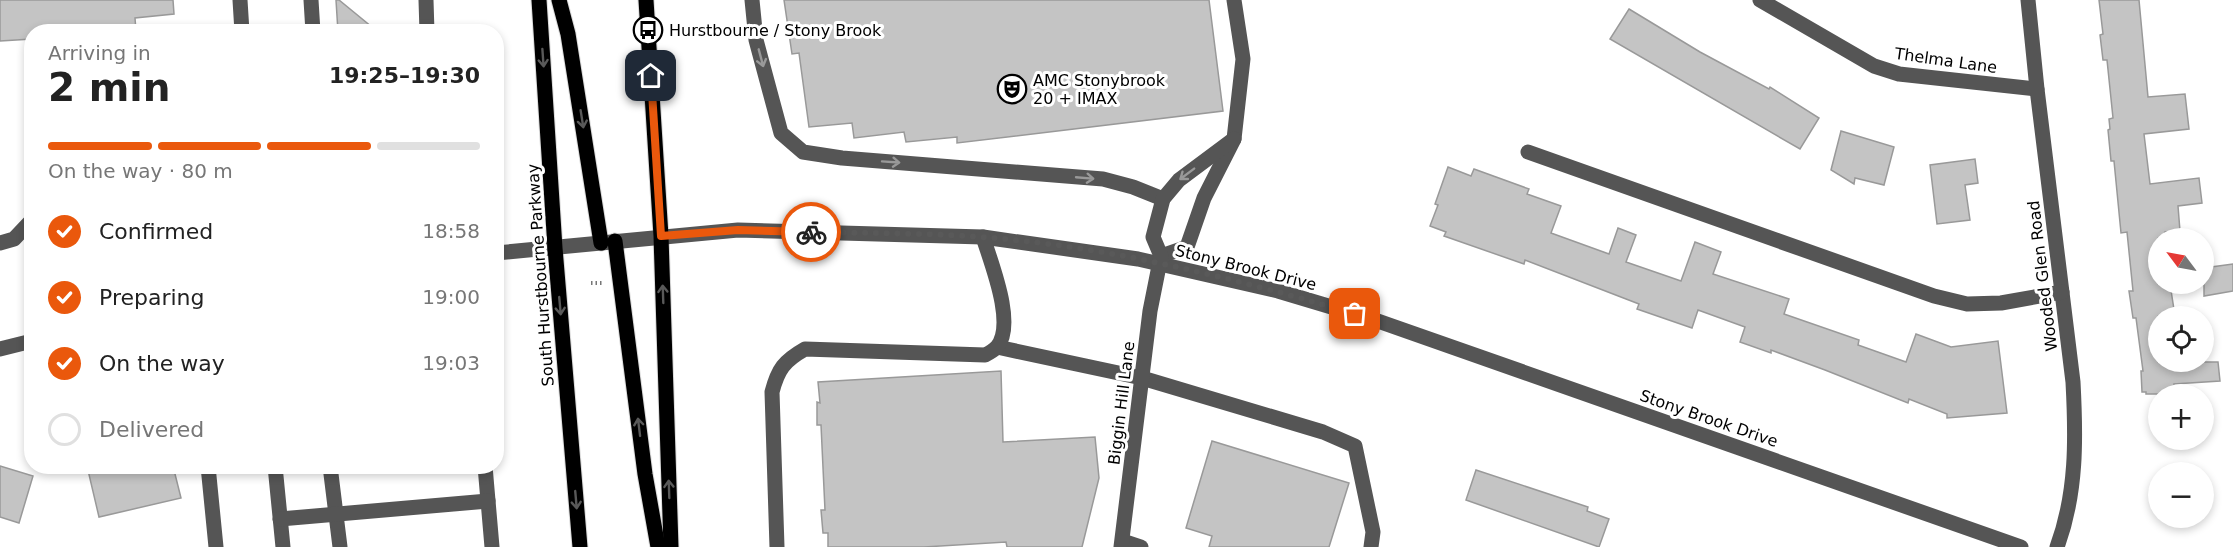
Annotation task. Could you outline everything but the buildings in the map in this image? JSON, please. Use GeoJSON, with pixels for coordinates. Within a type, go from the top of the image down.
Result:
{"type":"FeatureCollection","features":[{"type":"Feature","properties":{"kind":"main road","name":"South Hurstbourne Parkway"},"geometry":{"type":"LineString","coordinates":[[539,0],[555,248],[580,547]]}},
{"type":"Feature","properties":{"kind":"main road"},"geometry":{"type":"LineString","coordinates":[[559,0],[568,34],[608,242],[657,547]]}},
{"type":"Feature","properties":{"kind":"main road"},"geometry":{"type":"LineString","coordinates":[[646,0],[661,236],[671,547]]}},
{"type":"Feature","properties":{"kind":"street"},"geometry":{"type":"LineString","coordinates":[[240,0],[242,24]]}},
{"type":"Feature","properties":{"kind":"street"},"geometry":{"type":"LineString","coordinates":[[310,0],[312,24]]}},
{"type":"Feature","properties":{"kind":"street"},"geometry":{"type":"LineString","coordinates":[[426,0],[428,24]]}},
{"type":"Feature","properties":{"kind":"street"},"geometry":{"type":"LineString","coordinates":[[752,0],[756,40],[782,133],[803,152],[842,159],[1103,179],[1133,186],[1163,199]]}},
{"type":"Feature","properties":{"kind":"street"},"geometry":{"type":"LineString","coordinates":[[1234,0],[1243,59],[1234,139],[1204,198],[1187,247],[1160,260],[1153,237],[1163,199],[1179,180],[1234,139]]}},
{"type":"Feature","properties":{"kind":"street","name":"Thelma Lane"},"geometry":{"type":"LineString","coordinates":[[1760,0],[1874,66],[1899,74],[2037,89]]}},
{"type":"Feature","properties":{"kind":"street","name":"Wooded Glen Road"},"geometry":{"type":"LineString","coordinates":[[2028,0],[2073,382],[2075,468],[2068,512],[2057,547]]}},
{"type":"Feature","properties":{"kind":"street"},"geometry":{"type":"LineString","coordinates":[[1528,152],[1934,296],[1967,304],[2001,303],[2062,292]]}},
{"type":"Feature","properties":{"kind":"street"},"geometry":{"type":"LineString","coordinates":[[0,243],[14,239],[24,228]]}},
{"type":"Feature","properties":{"kind":"street","name":"Stony Brook Drive"},"geometry":{"type":"LineString","coordinates":[[504,252],[738,230],[982,237],[1160,260],[1278,291],[1375,320],[2020,547]]}},
{"type":"Feature","properties":{"kind":"street"},"geometry":{"type":"LineString","coordinates":[[777,547],[772,392],[777,373],[790,357],[805,349],[985,355],[997,346],[1004,329],[1002,306],[994,271],[982,237]]}},
{"type":"Feature","properties":{"kind":"street","name":"Biggin Hill Lane"},"geometry":{"type":"LineString","coordinates":[[1122,544],[1150,311],[1160,260]]}},
{"type":"Feature","properties":{"kind":"street"},"geometry":{"type":"LineString","coordinates":[[0,349],[24,343]]}},
{"type":"Feature","properties":{"kind":"street"},"geometry":{"type":"LineString","coordinates":[[997,346],[1142,378],[1323,432],[1355,446],[1373,532],[1371,547]]}},
{"type":"Feature","properties":{"kind":"street"},"geometry":{"type":"LineString","coordinates":[[209,474],[216,547]]}},
{"type":"Feature","properties":{"kind":"street"},"geometry":{"type":"LineString","coordinates":[[276,474],[284,547]]}},
{"type":"Feature","properties":{"kind":"street"},"geometry":{"type":"LineString","coordinates":[[331,474],[340,547]]}},
{"type":"Feature","properties":{"kind":"street"},"geometry":{"type":"LineString","coordinates":[[486,474],[492,547]]}},
{"type":"Feature","properties":{"kind":"street"},"geometry":{"type":"LineString","coordinates":[[280,519],[488,501]]}},
{"type":"Feature","properties":{"kind":"street"},"geometry":{"type":"LineString","coordinates":[[1122,544],[1141,547]]}},
{"type":"Feature","properties":{"kind":"way so far"},"geometry":{"type":"LineString","coordinates":[[811,232],[982,237],[1080,249],[1138,259],[1278,291],[1355,314]]}},
{"type":"Feature","properties":{"kind":"place","name":"Hurstbourne / Stony Brook"},"geometry":{"type":"Point","coordinates":[648,30]}},
{"type":"Feature","properties":{"kind":"place","name":"AMC Stonybrook 20 + IMAX"},"geometry":{"type":"Point","coordinates":[1012,89]}},
{"type":"Feature","properties":{"kind":"route"},"geometry":{"type":"LineString","coordinates":[[651,76],[661,236],[738,230],[811,232]]}}]}
